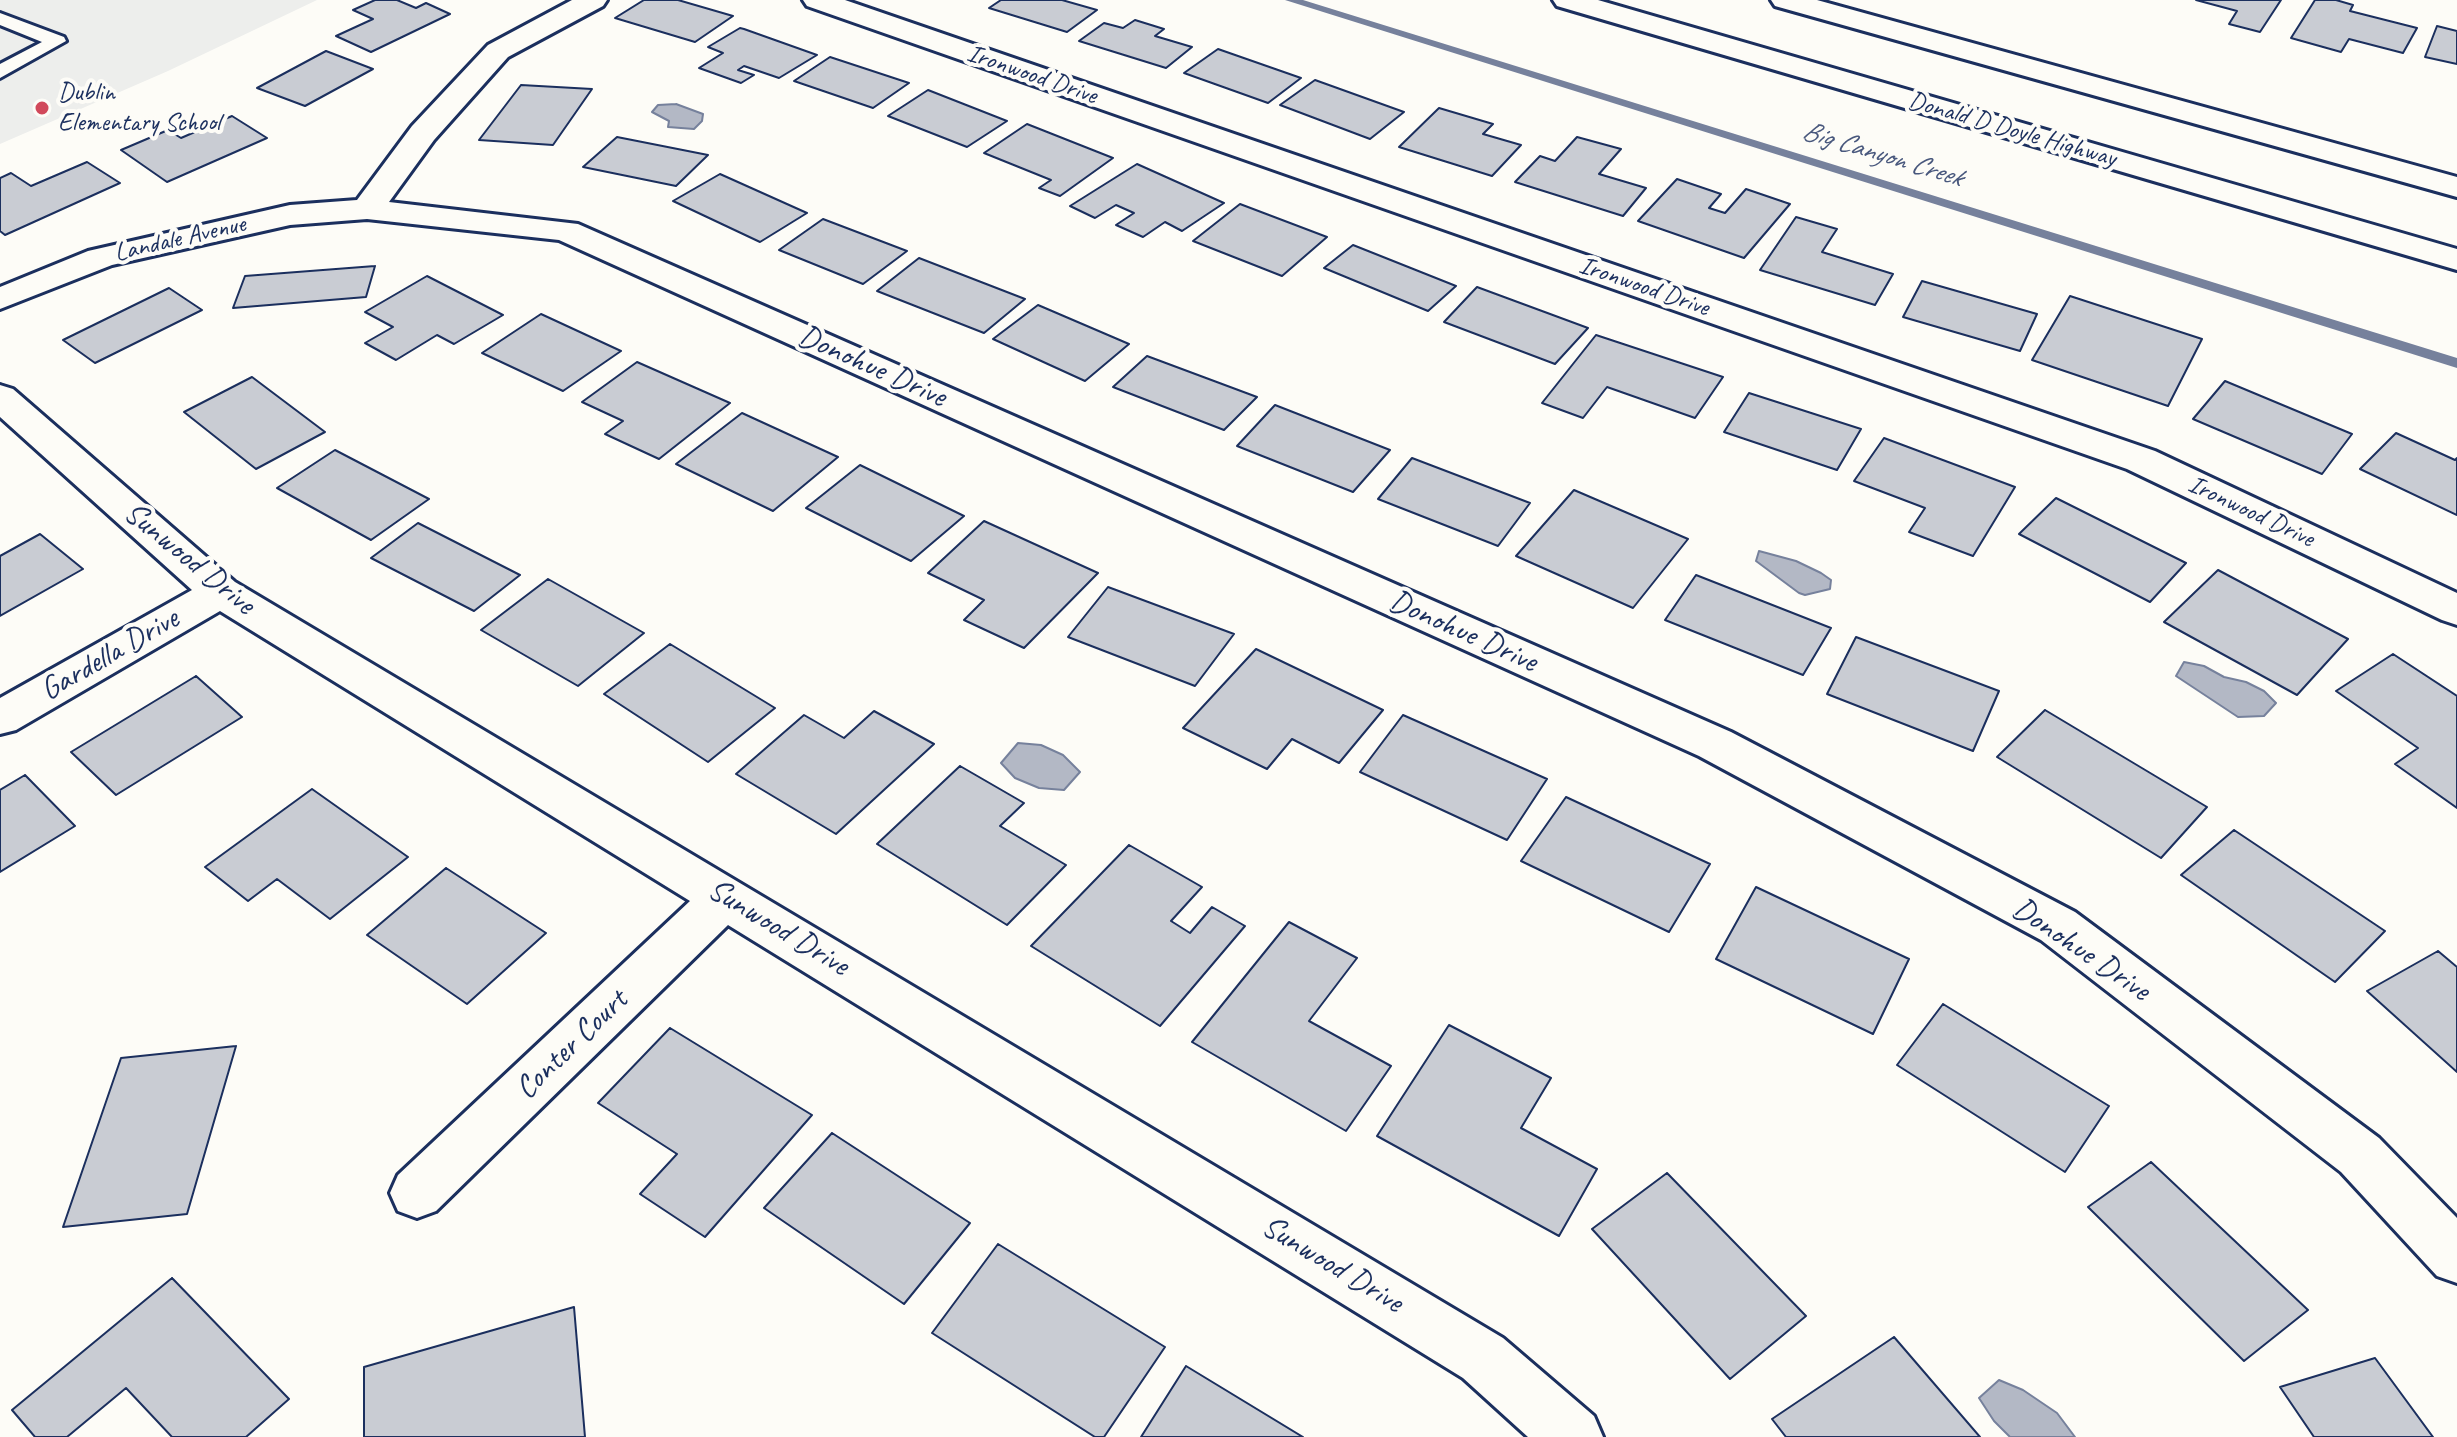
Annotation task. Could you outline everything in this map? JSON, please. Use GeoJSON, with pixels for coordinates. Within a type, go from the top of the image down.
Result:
{"type":"FeatureCollection","features":[{"type":"Feature","properties":{"kind":"main road"},"geometry":{"type":"LineString","coordinates":[[367,209],[423,133],[498,51],[593,0]]}},
{"type":"Feature","properties":{"kind":"main road","name":"Ironwood Drive"},"geometry":{"type":"LineString","coordinates":[[817,0],[2141,460],[2457,610]]}},
{"type":"Feature","properties":{"kind":"main road","name":"Donald D Doyle Highway"},"geometry":{"type":"LineString","coordinates":[[1567,0],[2457,260]]}},
{"type":"Feature","properties":{"kind":"main road","name":"Donald D Doyle Highway"},"geometry":{"type":"LineString","coordinates":[[1785,0],[2457,187]]}},
{"type":"Feature","properties":{"kind":"main road","name":"Landale Avenue"},"geometry":{"type":"LineString","coordinates":[[0,299],[100,258],[187,236],[290,215],[367,209]]}},
{"type":"Feature","properties":{"kind":"main road","name":"Donohue Drive"},"geometry":{"type":"LineString","coordinates":[[367,209],[566,231],[1715,744],[2058,926],[2360,1155],[2457,1257]]}},
{"type":"Feature","properties":{"kind":"main road","name":"Sunwood Drive"},"geometry":{"type":"LineString","coordinates":[[0,397],[220,592],[1483,1358],[1573,1437]]}},
{"type":"Feature","properties":{"kind":"main road","name":"Gardella Drive"},"geometry":{"type":"LineString","coordinates":[[0,718],[220,592]]}},
{"type":"Feature","properties":{"kind":"main road","name":"Conter Court"},"geometry":{"type":"LineString","coordinates":[[417,1193],[726,897]]}},
{"type":"Feature","properties":{"kind":"lane"},"geometry":{"type":"LineString","coordinates":[[0,18],[57,41],[0,72]]}},
{"type":"Feature","properties":{"kind":"shaded area","name":"Dublin Elementary School"},"geometry":{"type":"Polygon","coordinates":[[[0,0],[317,0],[168,71],[0,144],[0,0]]]}},
{"type":"Feature","properties":{"kind":"shaded area"},"geometry":{"type":"Polygon","coordinates":[[[676,104],[703,114],[702,121],[694,129],[668,127],[669,121],[652,112],[658,105],[676,104]]]}},
{"type":"Feature","properties":{"kind":"shaded area"},"geometry":{"type":"Polygon","coordinates":[[[1759,551],[1796,561],[1821,573],[1831,580],[1830,589],[1805,595],[1799,593],[1756,561],[1759,551]]]}},
{"type":"Feature","properties":{"kind":"shaded area"},"geometry":{"type":"Polygon","coordinates":[[[2184,662],[2246,682],[2264,691],[2276,703],[2264,716],[2238,717],[2176,676],[2184,662]]]}},
{"type":"Feature","properties":{"kind":"shaded area"},"geometry":{"type":"Polygon","coordinates":[[[1018,743],[1041,745],[1063,755],[1080,772],[1064,790],[1039,788],[1015,778],[1001,763],[1018,743]]]}},
{"type":"Feature","properties":{"kind":"shaded area"},"geometry":{"type":"Polygon","coordinates":[[[1999,1380],[2023,1390],[2057,1413],[2075,1437],[2010,1437],[1994,1421],[1979,1398],[1999,1380]]]}},
{"type":"Feature","properties":{"kind":"building"},"geometry":{"type":"Polygon","coordinates":[[[375,0],[397,0],[416,8],[426,3],[450,14],[371,52],[336,36],[373,19],[353,10],[375,0]]]}},
{"type":"Feature","properties":{"kind":"building"},"geometry":{"type":"Polygon","coordinates":[[[644,0],[678,0],[733,16],[695,42],[615,18],[644,0]]]}},
{"type":"Feature","properties":{"kind":"building"},"geometry":{"type":"Polygon","coordinates":[[[1001,0],[1062,0],[1097,10],[1067,32],[989,8],[1001,0]]]}},
{"type":"Feature","properties":{"kind":"building"},"geometry":{"type":"Polygon","coordinates":[[[2196,0],[2281,0],[2260,32],[2229,24],[2237,11],[2196,0]]]}},
{"type":"Feature","properties":{"kind":"building"},"geometry":{"type":"Polygon","coordinates":[[[2315,0],[2336,0],[2353,5],[2350,11],[2417,28],[2403,53],[2349,39],[2341,52],[2291,38],[2315,0]]]}},
{"type":"Feature","properties":{"kind":"building"},"geometry":{"type":"Polygon","coordinates":[[[1135,20],[1164,29],[1155,36],[1192,47],[1166,68],[1079,41],[1104,23],[1123,28],[1135,20]]]}},
{"type":"Feature","properties":{"kind":"building"},"geometry":{"type":"Polygon","coordinates":[[[2437,26],[2457,31],[2457,64],[2425,57],[2437,26]]]}},
{"type":"Feature","properties":{"kind":"building"},"geometry":{"type":"Polygon","coordinates":[[[740,28],[817,55],[779,78],[744,66],[738,70],[754,75],[741,83],[699,68],[723,53],[708,47],[740,28]]]}},
{"type":"Feature","properties":{"kind":"building"},"geometry":{"type":"Polygon","coordinates":[[[1218,49],[1301,78],[1268,103],[1184,73],[1218,49]]]}},
{"type":"Feature","properties":{"kind":"building"},"geometry":{"type":"Polygon","coordinates":[[[326,51],[373,69],[305,106],[257,88],[326,51]]]}},
{"type":"Feature","properties":{"kind":"building"},"geometry":{"type":"Polygon","coordinates":[[[830,57],[909,83],[873,108],[794,81],[830,57]]]}},
{"type":"Feature","properties":{"kind":"building"},"geometry":{"type":"Polygon","coordinates":[[[1315,80],[1404,112],[1370,139],[1280,105],[1315,80]]]}},
{"type":"Feature","properties":{"kind":"building"},"geometry":{"type":"Polygon","coordinates":[[[521,85],[592,89],[553,145],[479,140],[521,85]]]}},
{"type":"Feature","properties":{"kind":"building"},"geometry":{"type":"Polygon","coordinates":[[[928,90],[1007,121],[967,147],[888,116],[928,90]]]}},
{"type":"Feature","properties":{"kind":"building"},"geometry":{"type":"Polygon","coordinates":[[[1439,108],[1493,124],[1483,134],[1521,145],[1492,176],[1399,147],[1439,108]]]}},
{"type":"Feature","properties":{"kind":"building"},"geometry":{"type":"Polygon","coordinates":[[[232,116],[267,138],[167,182],[121,150],[168,130],[181,138],[232,116]]]}},
{"type":"Feature","properties":{"kind":"building"},"geometry":{"type":"Polygon","coordinates":[[[1027,124],[1113,158],[1060,196],[1039,188],[1051,180],[984,153],[1027,124]]]}},
{"type":"Feature","properties":{"kind":"building"},"geometry":{"type":"Polygon","coordinates":[[[617,137],[708,155],[676,186],[583,167],[617,137]]]}},
{"type":"Feature","properties":{"kind":"building"},"geometry":{"type":"Polygon","coordinates":[[[1577,137],[1621,149],[1599,174],[1646,188],[1623,216],[1515,182],[1540,156],[1555,161],[1577,137]]]}},
{"type":"Feature","properties":{"kind":"building"},"geometry":{"type":"Polygon","coordinates":[[[87,162],[120,183],[5,235],[0,231],[0,178],[11,173],[31,186],[87,162]]]}},
{"type":"Feature","properties":{"kind":"building"},"geometry":{"type":"Polygon","coordinates":[[[1137,164],[1224,203],[1182,231],[1165,222],[1143,237],[1116,225],[1134,213],[1116,205],[1095,218],[1070,206],[1137,164]]]}},
{"type":"Feature","properties":{"kind":"building"},"geometry":{"type":"Polygon","coordinates":[[[720,174],[807,213],[760,242],[673,201],[720,174]]]}},
{"type":"Feature","properties":{"kind":"building"},"geometry":{"type":"Polygon","coordinates":[[[1677,179],[1721,194],[1709,208],[1725,213],[1746,189],[1790,204],[1744,258],[1638,221],[1677,179]]]}},
{"type":"Feature","properties":{"kind":"building"},"geometry":{"type":"Polygon","coordinates":[[[1240,204],[1327,237],[1282,276],[1193,241],[1240,204]]]}},
{"type":"Feature","properties":{"kind":"building"},"geometry":{"type":"Polygon","coordinates":[[[1796,217],[1837,229],[1822,252],[1893,274],[1875,305],[1760,270],[1796,217]]]}},
{"type":"Feature","properties":{"kind":"building"},"geometry":{"type":"Polygon","coordinates":[[[823,219],[907,251],[863,284],[779,250],[823,219]]]}},
{"type":"Feature","properties":{"kind":"building"},"geometry":{"type":"Polygon","coordinates":[[[1353,245],[1456,286],[1428,311],[1324,268],[1353,245]]]}},
{"type":"Feature","properties":{"kind":"building"},"geometry":{"type":"Polygon","coordinates":[[[919,258],[1025,299],[984,333],[877,291],[919,258]]]}},
{"type":"Feature","properties":{"kind":"building"},"geometry":{"type":"Polygon","coordinates":[[[375,266],[366,297],[233,308],[245,276],[375,266]]]}},
{"type":"Feature","properties":{"kind":"building"},"geometry":{"type":"Polygon","coordinates":[[[427,276],[503,315],[454,344],[437,335],[396,360],[365,343],[393,327],[365,312],[427,276]]]}},
{"type":"Feature","properties":{"kind":"building"},"geometry":{"type":"Polygon","coordinates":[[[1922,281],[2037,314],[2020,351],[1903,317],[1922,281]]]}},
{"type":"Feature","properties":{"kind":"building"},"geometry":{"type":"Polygon","coordinates":[[[1477,287],[1588,328],[1555,364],[1444,322],[1477,287]]]}},
{"type":"Feature","properties":{"kind":"building"},"geometry":{"type":"Polygon","coordinates":[[[169,288],[202,310],[95,363],[63,340],[169,288]]]}},
{"type":"Feature","properties":{"kind":"building"},"geometry":{"type":"Polygon","coordinates":[[[2070,296],[2202,339],[2168,406],[2032,360],[2070,296]]]}},
{"type":"Feature","properties":{"kind":"building"},"geometry":{"type":"Polygon","coordinates":[[[1038,305],[1129,344],[1085,381],[993,339],[1038,305]]]}},
{"type":"Feature","properties":{"kind":"building"},"geometry":{"type":"Polygon","coordinates":[[[541,314],[621,351],[563,391],[482,353],[541,314]]]}},
{"type":"Feature","properties":{"kind":"building"},"geometry":{"type":"Polygon","coordinates":[[[1596,335],[1723,377],[1695,418],[1607,387],[1583,418],[1542,403],[1596,335]]]}},
{"type":"Feature","properties":{"kind":"building"},"geometry":{"type":"Polygon","coordinates":[[[1147,356],[1257,397],[1224,430],[1113,387],[1147,356]]]}},
{"type":"Feature","properties":{"kind":"building"},"geometry":{"type":"Polygon","coordinates":[[[637,362],[730,403],[659,459],[605,434],[623,421],[582,402],[637,362]]]}},
{"type":"Feature","properties":{"kind":"building"},"geometry":{"type":"Polygon","coordinates":[[[252,377],[325,432],[256,469],[184,412],[252,377]]]}},
{"type":"Feature","properties":{"kind":"building"},"geometry":{"type":"Polygon","coordinates":[[[2225,381],[2352,434],[2322,474],[2193,419],[2225,381]]]}},
{"type":"Feature","properties":{"kind":"building"},"geometry":{"type":"Polygon","coordinates":[[[1749,393],[1861,429],[1837,470],[1724,432],[1749,393]]]}},
{"type":"Feature","properties":{"kind":"building"},"geometry":{"type":"Polygon","coordinates":[[[1275,405],[1390,450],[1353,492],[1237,446],[1275,405]]]}},
{"type":"Feature","properties":{"kind":"building"},"geometry":{"type":"Polygon","coordinates":[[[742,413],[838,457],[773,511],[676,464],[742,413]]]}},
{"type":"Feature","properties":{"kind":"building"},"geometry":{"type":"Polygon","coordinates":[[[2396,433],[2455,460],[2457,458],[2457,515],[2360,469],[2396,433]]]}},
{"type":"Feature","properties":{"kind":"building"},"geometry":{"type":"Polygon","coordinates":[[[1884,438],[2015,487],[1973,556],[1909,532],[1925,508],[1854,481],[1884,438]]]}},
{"type":"Feature","properties":{"kind":"building"},"geometry":{"type":"Polygon","coordinates":[[[335,450],[429,499],[371,540],[277,488],[335,450]]]}},
{"type":"Feature","properties":{"kind":"building"},"geometry":{"type":"Polygon","coordinates":[[[1412,458],[1530,503],[1498,546],[1378,499],[1412,458]]]}},
{"type":"Feature","properties":{"kind":"building"},"geometry":{"type":"Polygon","coordinates":[[[860,465],[964,516],[911,561],[806,508],[860,465]]]}},
{"type":"Feature","properties":{"kind":"building"},"geometry":{"type":"Polygon","coordinates":[[[1574,490],[1688,539],[1633,608],[1516,556],[1574,490]]]}},
{"type":"Feature","properties":{"kind":"building"},"geometry":{"type":"Polygon","coordinates":[[[2056,498],[2186,563],[2150,602],[2019,534],[2056,498]]]}},
{"type":"Feature","properties":{"kind":"building"},"geometry":{"type":"Polygon","coordinates":[[[984,521],[1098,573],[1024,648],[964,620],[984,600],[928,573],[984,521]]]}},
{"type":"Feature","properties":{"kind":"building"},"geometry":{"type":"Polygon","coordinates":[[[418,523],[520,575],[474,611],[371,558],[418,523]]]}},
{"type":"Feature","properties":{"kind":"building"},"geometry":{"type":"Polygon","coordinates":[[[40,534],[83,569],[0,616],[0,556],[40,534]]]}},
{"type":"Feature","properties":{"kind":"building"},"geometry":{"type":"Polygon","coordinates":[[[2218,570],[2348,639],[2297,695],[2164,622],[2218,570]]]}},
{"type":"Feature","properties":{"kind":"building"},"geometry":{"type":"Polygon","coordinates":[[[1696,575],[1831,628],[1803,675],[1665,620],[1696,575]]]}},
{"type":"Feature","properties":{"kind":"building"},"geometry":{"type":"Polygon","coordinates":[[[548,579],[644,633],[578,686],[481,630],[548,579]]]}},
{"type":"Feature","properties":{"kind":"building"},"geometry":{"type":"Polygon","coordinates":[[[1108,587],[1234,634],[1195,686],[1068,637],[1108,587]]]}},
{"type":"Feature","properties":{"kind":"building"},"geometry":{"type":"Polygon","coordinates":[[[1856,637],[1999,691],[1973,751],[1827,694],[1856,637]]]}},
{"type":"Feature","properties":{"kind":"building"},"geometry":{"type":"Polygon","coordinates":[[[670,644],[775,708],[708,762],[604,694],[670,644]]]}},
{"type":"Feature","properties":{"kind":"building"},"geometry":{"type":"Polygon","coordinates":[[[1256,649],[1383,710],[1339,763],[1292,739],[1267,769],[1183,728],[1256,649]]]}},
{"type":"Feature","properties":{"kind":"building"},"geometry":{"type":"Polygon","coordinates":[[[2393,654],[2457,696],[2457,808],[2395,764],[2418,748],[2336,691],[2393,654]]]}},
{"type":"Feature","properties":{"kind":"building"},"geometry":{"type":"Polygon","coordinates":[[[196,676],[242,717],[116,795],[71,752],[196,676]]]}},
{"type":"Feature","properties":{"kind":"building"},"geometry":{"type":"Polygon","coordinates":[[[2045,710],[2207,807],[2161,858],[1997,757],[2045,710]]]}},
{"type":"Feature","properties":{"kind":"building"},"geometry":{"type":"Polygon","coordinates":[[[874,711],[934,744],[836,834],[736,774],[804,715],[844,738],[874,711]]]}},
{"type":"Feature","properties":{"kind":"building"},"geometry":{"type":"Polygon","coordinates":[[[1403,715],[1547,779],[1507,840],[1360,772],[1403,715]]]}},
{"type":"Feature","properties":{"kind":"building"},"geometry":{"type":"Polygon","coordinates":[[[960,766],[1024,803],[1000,826],[1066,865],[1007,925],[877,844],[960,766]]]}},
{"type":"Feature","properties":{"kind":"building"},"geometry":{"type":"Polygon","coordinates":[[[25,775],[75,826],[0,872],[0,790],[25,775]]]}},
{"type":"Feature","properties":{"kind":"building"},"geometry":{"type":"Polygon","coordinates":[[[312,789],[408,857],[330,919],[277,879],[248,901],[205,867],[312,789]]]}},
{"type":"Feature","properties":{"kind":"building"},"geometry":{"type":"Polygon","coordinates":[[[1566,797],[1710,864],[1669,932],[1521,861],[1566,797]]]}},
{"type":"Feature","properties":{"kind":"building"},"geometry":{"type":"Polygon","coordinates":[[[2234,830],[2385,931],[2335,982],[2181,875],[2234,830]]]}},
{"type":"Feature","properties":{"kind":"building"},"geometry":{"type":"Polygon","coordinates":[[[1129,845],[1202,887],[1171,921],[1190,933],[1212,907],[1245,926],[1160,1026],[1031,946],[1129,845]]]}},
{"type":"Feature","properties":{"kind":"building"},"geometry":{"type":"Polygon","coordinates":[[[446,868],[546,933],[467,1004],[367,935],[446,868]]]}},
{"type":"Feature","properties":{"kind":"building"},"geometry":{"type":"Polygon","coordinates":[[[1756,887],[1909,959],[1873,1034],[1716,959],[1756,887]]]}},
{"type":"Feature","properties":{"kind":"building"},"geometry":{"type":"Polygon","coordinates":[[[1289,922],[1357,958],[1309,1021],[1391,1066],[1346,1131],[1192,1042],[1289,922]]]}},
{"type":"Feature","properties":{"kind":"building"},"geometry":{"type":"Polygon","coordinates":[[[2438,951],[2457,967],[2457,1072],[2367,991],[2438,951]]]}},
{"type":"Feature","properties":{"kind":"building"},"geometry":{"type":"Polygon","coordinates":[[[1943,1004],[2109,1106],[2065,1172],[1897,1065],[1943,1004]]]}},
{"type":"Feature","properties":{"kind":"building"},"geometry":{"type":"Polygon","coordinates":[[[1449,1025],[1551,1078],[1521,1128],[1597,1169],[1559,1236],[1377,1136],[1449,1025]]]}},
{"type":"Feature","properties":{"kind":"building"},"geometry":{"type":"Polygon","coordinates":[[[670,1028],[812,1115],[705,1237],[640,1194],[677,1154],[598,1103],[670,1028]]]}},
{"type":"Feature","properties":{"kind":"building"},"geometry":{"type":"Polygon","coordinates":[[[236,1046],[187,1214],[63,1227],[121,1058],[236,1046]]]}},
{"type":"Feature","properties":{"kind":"building"},"geometry":{"type":"Polygon","coordinates":[[[832,1133],[970,1223],[904,1304],[764,1208],[832,1133]]]}},
{"type":"Feature","properties":{"kind":"building"},"geometry":{"type":"Polygon","coordinates":[[[2151,1162],[2308,1310],[2244,1361],[2088,1207],[2151,1162]]]}},
{"type":"Feature","properties":{"kind":"building"},"geometry":{"type":"Polygon","coordinates":[[[1667,1173],[1806,1316],[1730,1379],[1592,1229],[1667,1173]]]}},
{"type":"Feature","properties":{"kind":"building"},"geometry":{"type":"Polygon","coordinates":[[[998,1244],[1165,1347],[1104,1437],[1095,1437],[932,1333],[998,1244]]]}},
{"type":"Feature","properties":{"kind":"building"},"geometry":{"type":"Polygon","coordinates":[[[172,1278],[289,1399],[246,1437],[172,1437],[126,1388],[67,1437],[35,1437],[12,1410],[172,1278]]]}},
{"type":"Feature","properties":{"kind":"building"},"geometry":{"type":"Polygon","coordinates":[[[574,1307],[585,1437],[364,1437],[364,1367],[574,1307]]]}},
{"type":"Feature","properties":{"kind":"building"},"geometry":{"type":"Polygon","coordinates":[[[1894,1337],[1980,1437],[1786,1437],[1772,1419],[1894,1337]]]}},
{"type":"Feature","properties":{"kind":"building"},"geometry":{"type":"Polygon","coordinates":[[[2375,1358],[2433,1437],[2314,1437],[2280,1387],[2375,1358]]]}},
{"type":"Feature","properties":{"kind":"building"},"geometry":{"type":"Polygon","coordinates":[[[1186,1366],[1303,1437],[1141,1437],[1186,1366]]]}},
{"type":"Feature","properties":{"kind":"waterway","name":"Big Canyon Creek"},"geometry":{"type":"LineString","coordinates":[[1291,0],[2457,363]]}},
{"type":"Feature","properties":{"kind":"place","name":"Dublin Elementary School"},"geometry":{"type":"Point","coordinates":[42,108]}}]}
